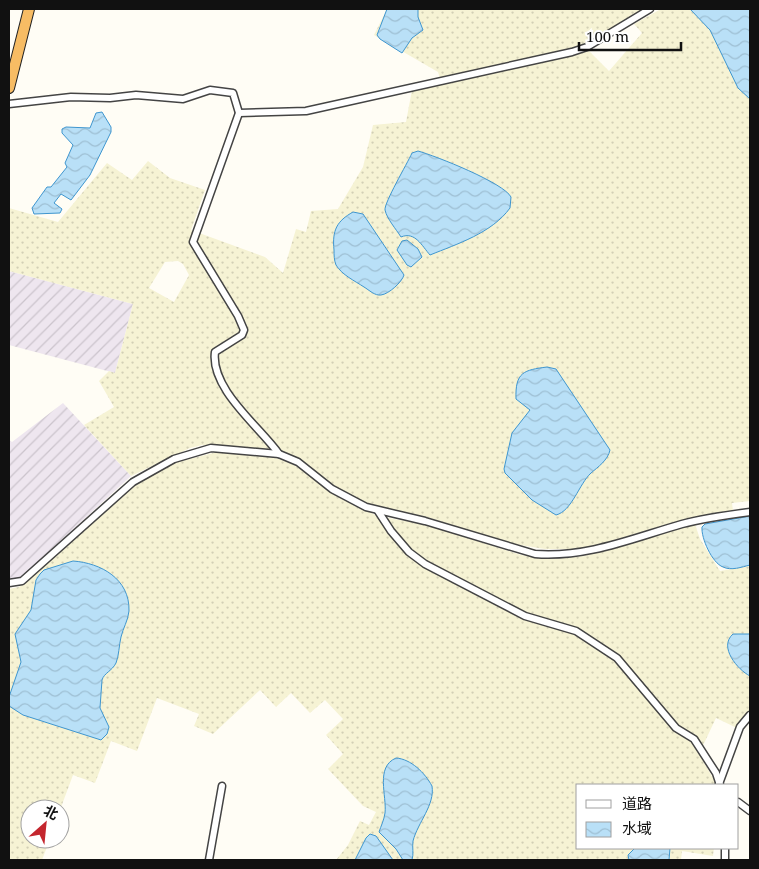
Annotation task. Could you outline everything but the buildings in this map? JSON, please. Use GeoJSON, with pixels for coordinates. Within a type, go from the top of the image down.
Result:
{"type":"FeatureCollection","features":[{"type":"Feature","properties":{"kind":"highway"},"geometry":{"type":"LineString","coordinates":[[9,88],[29,9]]}},
{"type":"Feature","properties":{"kind":"street"},"geometry":{"type":"LineString","coordinates":[[238,113],[306,111],[572,52],[587,47],[650,9]]}},
{"type":"Feature","properties":{"kind":"street"},"geometry":{"type":"LineString","coordinates":[[9,104],[71,97],[110,98],[136,95],[183,99],[210,90],[233,93],[238,113],[194,242],[244,330],[242,335],[215,352],[216,366],[226,390],[235,405],[280,454]]}},
{"type":"Feature","properties":{"kind":"street"},"geometry":{"type":"LineString","coordinates":[[9,584],[22,581],[133,482],[167,463],[196,451],[211,448],[280,454],[298,462],[342,495],[378,511],[425,521],[526,553],[544,555],[601,549],[690,522],[750,512]]}},
{"type":"Feature","properties":{"kind":"street"},"geometry":{"type":"LineString","coordinates":[[378,511],[403,545],[425,564],[525,616],[576,631],[617,658],[676,728],[694,739],[716,773],[719,784]]}},
{"type":"Feature","properties":{"kind":"street"},"geometry":{"type":"LineString","coordinates":[[719,784],[740,727],[750,715]]}},
{"type":"Feature","properties":{"kind":"street"},"geometry":{"type":"LineString","coordinates":[[209,860],[222,786]]}},
{"type":"Feature","properties":{"kind":"street"},"geometry":{"type":"LineString","coordinates":[[739,803],[750,811]]}},
{"type":"Feature","properties":{"kind":"shaded area"},"geometry":{"type":"Polygon","coordinates":[[[387,9],[645,9],[580,47],[440,78],[438,72],[374,35],[387,9]]]}},
{"type":"Feature","properties":{"kind":"shaded area"},"geometry":{"type":"Polygon","coordinates":[[[661,9],[750,9],[750,501],[732,503],[733,511],[713,513],[664,525],[585,549],[545,549],[508,543],[424,516],[388,510],[367,503],[340,491],[300,459],[281,451],[202,445],[190,448],[131,476],[84,425],[114,407],[99,381],[109,371],[115,373],[133,304],[9,271],[9,208],[58,222],[107,163],[132,180],[148,161],[170,178],[205,190],[191,230],[265,257],[283,273],[296,229],[306,232],[311,211],[338,209],[363,167],[373,125],[406,122],[412,90],[589,51],[609,71],[642,33],[634,24],[661,9]],[[178,261],[165,262],[149,288],[174,302],[189,275],[183,264],[178,261]]]}},
{"type":"Feature","properties":{"kind":"shaded area"},"geometry":{"type":"Polygon","coordinates":[[[9,271],[133,304],[115,373],[9,345],[9,271]]]}},
{"type":"Feature","properties":{"kind":"shaded area"},"geometry":{"type":"Polygon","coordinates":[[[63,403],[131,476],[17,581],[9,580],[9,440],[12,442],[63,403]]]}},
{"type":"Feature","properties":{"kind":"shaded area"},"geometry":{"type":"Polygon","coordinates":[[[217,452],[259,455],[280,459],[296,466],[333,494],[377,516],[428,525],[521,555],[552,559],[584,556],[695,524],[700,539],[720,571],[750,566],[750,711],[739,721],[737,728],[716,718],[699,754],[716,784],[576,784],[576,849],[714,849],[713,856],[682,851],[681,860],[336,860],[348,845],[360,821],[369,825],[376,812],[363,806],[328,769],[343,754],[326,735],[343,719],[325,700],[310,713],[291,693],[276,707],[260,690],[213,734],[194,726],[199,714],[157,698],[137,751],[111,741],[95,783],[73,775],[64,799],[20,799],[20,849],[46,849],[42,860],[9,860],[9,589],[19,587],[132,487],[174,463],[217,452]]]}},
{"type":"Feature","properties":{"kind":"water"},"geometry":{"type":"Polygon","coordinates":[[[387,9],[418,9],[418,17],[423,30],[412,38],[402,53],[377,35],[387,9]]]}},
{"type":"Feature","properties":{"kind":"water"},"geometry":{"type":"Polygon","coordinates":[[[690,9],[750,9],[750,99],[738,88],[710,30],[690,9]]]}},
{"type":"Feature","properties":{"kind":"water"},"geometry":{"type":"Polygon","coordinates":[[[102,112],[111,127],[111,132],[90,175],[71,200],[61,194],[54,203],[62,209],[60,213],[34,214],[32,208],[47,187],[51,187],[67,167],[65,163],[73,145],[62,133],[62,129],[66,127],[90,128],[96,113],[102,112]]]}},
{"type":"Feature","properties":{"kind":"water"},"geometry":{"type":"Polygon","coordinates":[[[418,151],[453,164],[506,191],[511,197],[510,208],[503,217],[484,231],[430,255],[414,238],[410,236],[401,237],[385,210],[412,153],[418,151]]]}},
{"type":"Feature","properties":{"kind":"water"},"geometry":{"type":"Polygon","coordinates":[[[353,212],[363,214],[404,275],[395,287],[384,294],[379,295],[372,292],[345,275],[336,265],[334,258],[335,232],[339,223],[353,212]]]}},
{"type":"Feature","properties":{"kind":"water"},"geometry":{"type":"Polygon","coordinates":[[[407,240],[418,249],[422,257],[411,267],[407,265],[397,250],[402,241],[407,240]]]}},
{"type":"Feature","properties":{"kind":"water"},"geometry":{"type":"Polygon","coordinates":[[[547,367],[556,369],[610,450],[605,460],[587,478],[567,508],[556,515],[532,500],[505,473],[504,469],[512,433],[530,410],[516,399],[519,378],[522,374],[532,369],[547,367]]]}},
{"type":"Feature","properties":{"kind":"water"},"geometry":{"type":"Polygon","coordinates":[[[750,516],[750,565],[733,569],[719,565],[708,550],[703,537],[702,527],[705,524],[750,516]]]}},
{"type":"Feature","properties":{"kind":"water"},"geometry":{"type":"Polygon","coordinates":[[[73,561],[94,565],[112,575],[125,590],[128,600],[129,611],[121,637],[117,660],[102,680],[100,708],[109,727],[107,734],[101,740],[23,715],[9,706],[9,697],[21,662],[15,634],[31,610],[36,580],[44,570],[73,561]]]}},
{"type":"Feature","properties":{"kind":"water"},"geometry":{"type":"Polygon","coordinates":[[[733,634],[750,634],[750,676],[740,669],[731,658],[728,645],[729,639],[733,634]]]}},
{"type":"Feature","properties":{"kind":"water"},"geometry":{"type":"Polygon","coordinates":[[[396,758],[412,764],[426,776],[432,786],[429,807],[413,841],[412,860],[403,860],[396,849],[379,832],[385,813],[384,775],[390,762],[396,758]]]}},
{"type":"Feature","properties":{"kind":"water"},"geometry":{"type":"Polygon","coordinates":[[[370,834],[376,836],[393,860],[355,860],[370,834]]]}},
{"type":"Feature","properties":{"kind":"water"},"geometry":{"type":"Polygon","coordinates":[[[634,849],[670,849],[669,860],[629,860],[628,855],[634,849]]]}}]}
